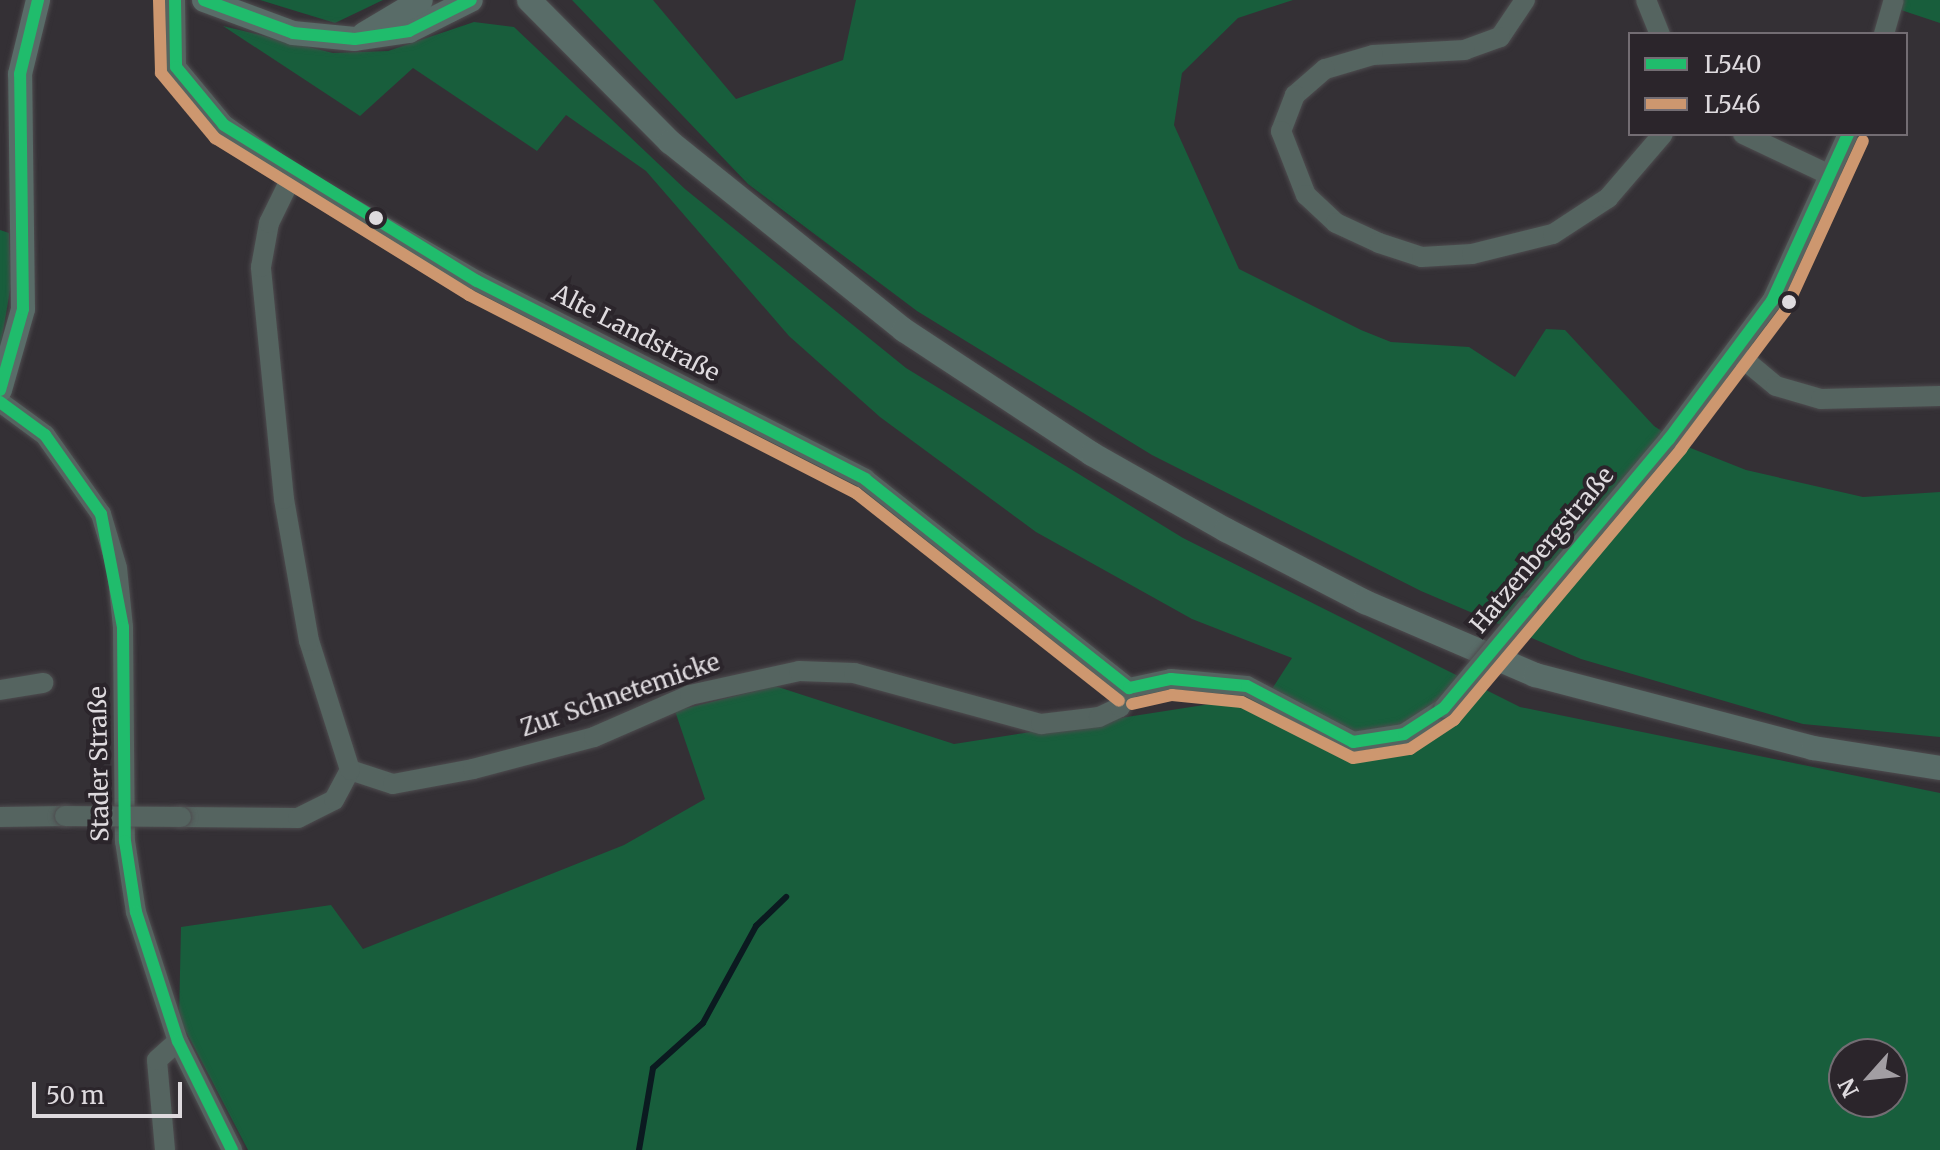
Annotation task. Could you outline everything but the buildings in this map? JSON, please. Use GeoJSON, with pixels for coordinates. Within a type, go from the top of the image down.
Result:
{"type":"FeatureCollection","features":[{"type":"Feature","properties":{"kind":"main road"},"geometry":{"type":"LineString","coordinates":[[0,390],[23,309],[20,74],[38,0]]}},
{"type":"Feature","properties":{"kind":"main road"},"geometry":{"type":"LineString","coordinates":[[204,0],[293,33],[355,39],[409,31],[471,0]]}},
{"type":"Feature","properties":{"kind":"main road"},"geometry":{"type":"LineString","coordinates":[[529,0],[670,142],[904,330],[1226,530],[1365,602],[1535,675],[1813,748],[1940,768]]}},
{"type":"Feature","properties":{"kind":"main road"},"geometry":{"type":"LineString","coordinates":[[355,39],[419,1]]}},
{"type":"Feature","properties":{"kind":"street","name":"Alte Landstraße"},"geometry":{"type":"LineString","coordinates":[[175,0],[172,53],[192,94],[293,174],[477,281],[865,479],[1129,688]]}},
{"type":"Feature","properties":{"kind":"street"},"geometry":{"type":"LineString","coordinates":[[1525,0],[1500,37],[1465,50],[1373,55],[1325,69],[1295,95],[1281,131],[1306,195],[1336,223],[1379,243],[1422,257],[1472,254],[1553,234],[1608,198],[1661,136]]}},
{"type":"Feature","properties":{"kind":"street"},"geometry":{"type":"LineString","coordinates":[[1885,32],[1894,0]]}},
{"type":"Feature","properties":{"kind":"street"},"geometry":{"type":"LineString","coordinates":[[1648,1],[1659,32]]}},
{"type":"Feature","properties":{"kind":"street"},"geometry":{"type":"LineString","coordinates":[[1747,136],[1832,176]]}},
{"type":"Feature","properties":{"kind":"street","name":"Hatzenbergstraße"},"geometry":{"type":"LineString","coordinates":[[1129,688],[1171,679],[1247,686],[1353,742],[1404,734],[1444,708],[1735,352],[1772,301],[1832,176],[1847,136]]}},
{"type":"Feature","properties":{"kind":"street"},"geometry":{"type":"LineString","coordinates":[[0,817],[298,818],[334,800],[350,770],[309,641],[287,513],[261,267],[269,223],[293,174]]}},
{"type":"Feature","properties":{"kind":"street"},"geometry":{"type":"LineString","coordinates":[[1735,352],[1776,386],[1821,399],[1940,396]]}},
{"type":"Feature","properties":{"kind":"street","name":"Stader Straße"},"geometry":{"type":"LineString","coordinates":[[0,402],[22,412],[73,467],[101,514],[117,568],[125,841],[143,941],[178,1041],[232,1150]]}},
{"type":"Feature","properties":{"kind":"street","name":"Zur Schnetemicke"},"geometry":{"type":"LineString","coordinates":[[350,770],[393,784],[473,769],[594,737],[690,695],[799,671],[854,673],[1041,724],[1099,717],[1120,707],[1129,688]]}},
{"type":"Feature","properties":{"kind":"street"},"geometry":{"type":"LineString","coordinates":[[0,690],[43,683]]}},
{"type":"Feature","properties":{"kind":"street"},"geometry":{"type":"LineString","coordinates":[[165,1150],[157,1060],[178,1041]]}},
{"type":"Feature","properties":{"kind":"green space"},"geometry":{"type":"Polygon","coordinates":[[[260,0],[383,0],[335,23],[260,0]]]}},
{"type":"Feature","properties":{"kind":"green space"},"geometry":{"type":"Polygon","coordinates":[[[572,0],[653,0],[736,99],[843,60],[856,0],[1293,0],[1238,18],[1182,73],[1174,125],[1239,269],[1391,342],[1469,347],[1515,377],[1546,329],[1565,330],[1654,426],[1683,445],[1746,470],[1863,497],[1940,492],[1940,737],[1803,724],[1581,659],[1421,591],[1152,455],[917,311],[748,184],[572,0]]]}},
{"type":"Feature","properties":{"kind":"green space"},"geometry":{"type":"Polygon","coordinates":[[[1901,0],[1940,0],[1940,23],[1898,9],[1901,0]]]}},
{"type":"Feature","properties":{"kind":"green space"},"geometry":{"type":"Polygon","coordinates":[[[474,22],[514,27],[685,189],[906,368],[1183,538],[1520,707],[1940,793],[1940,1150],[248,1150],[179,1018],[181,927],[331,905],[363,949],[624,845],[705,799],[675,711],[775,686],[954,744],[1268,695],[1292,658],[1192,619],[1036,532],[880,417],[789,336],[646,171],[566,115],[537,151],[413,68],[360,116],[223,26],[333,53],[388,51],[474,22]]]}},
{"type":"Feature","properties":{"kind":"green space"},"geometry":{"type":"Polygon","coordinates":[[[0,230],[9,233],[11,284],[0,350],[0,230]]]}},
{"type":"Feature","properties":{"kind":"waterway"},"geometry":{"type":"LineString","coordinates":[[639,1150],[653,1068],[703,1023],[756,926],[786,897]]}},
{"type":"Feature","properties":{"kind":"transit line","name":"L540"},"geometry":{"type":"LineString","coordinates":[[0,390],[23,309],[20,74],[38,0]]}},
{"type":"Feature","properties":{"kind":"transit line","name":"L546"},"geometry":{"type":"LineString","coordinates":[[159,0],[161,73],[215,138],[469,295],[856,493],[1119,701]]}},
{"type":"Feature","properties":{"kind":"transit line","name":"L540"},"geometry":{"type":"LineString","coordinates":[[175,0],[176,67],[224,125],[477,281],[865,479],[1129,688]]}},
{"type":"Feature","properties":{"kind":"transit line","name":"L540"},"geometry":{"type":"LineString","coordinates":[[204,0],[293,33],[355,39],[409,31],[471,0]]}},
{"type":"Feature","properties":{"kind":"transit line","name":"L540"},"geometry":{"type":"LineString","coordinates":[[1129,688],[1171,679],[1247,686],[1353,742],[1404,734],[1444,708],[1669,439],[1772,301],[1847,136]]}},
{"type":"Feature","properties":{"kind":"transit line","name":"L546"},"geometry":{"type":"LineString","coordinates":[[1132,704],[1172,695],[1242,702],[1353,758],[1410,749],[1454,720],[1681,449],[1785,311],[1863,141]]}},
{"type":"Feature","properties":{"kind":"transit line","name":"L540"},"geometry":{"type":"LineString","coordinates":[[0,402],[45,435],[101,514],[123,627],[125,841],[136,912],[178,1041],[232,1150]]}}]}
